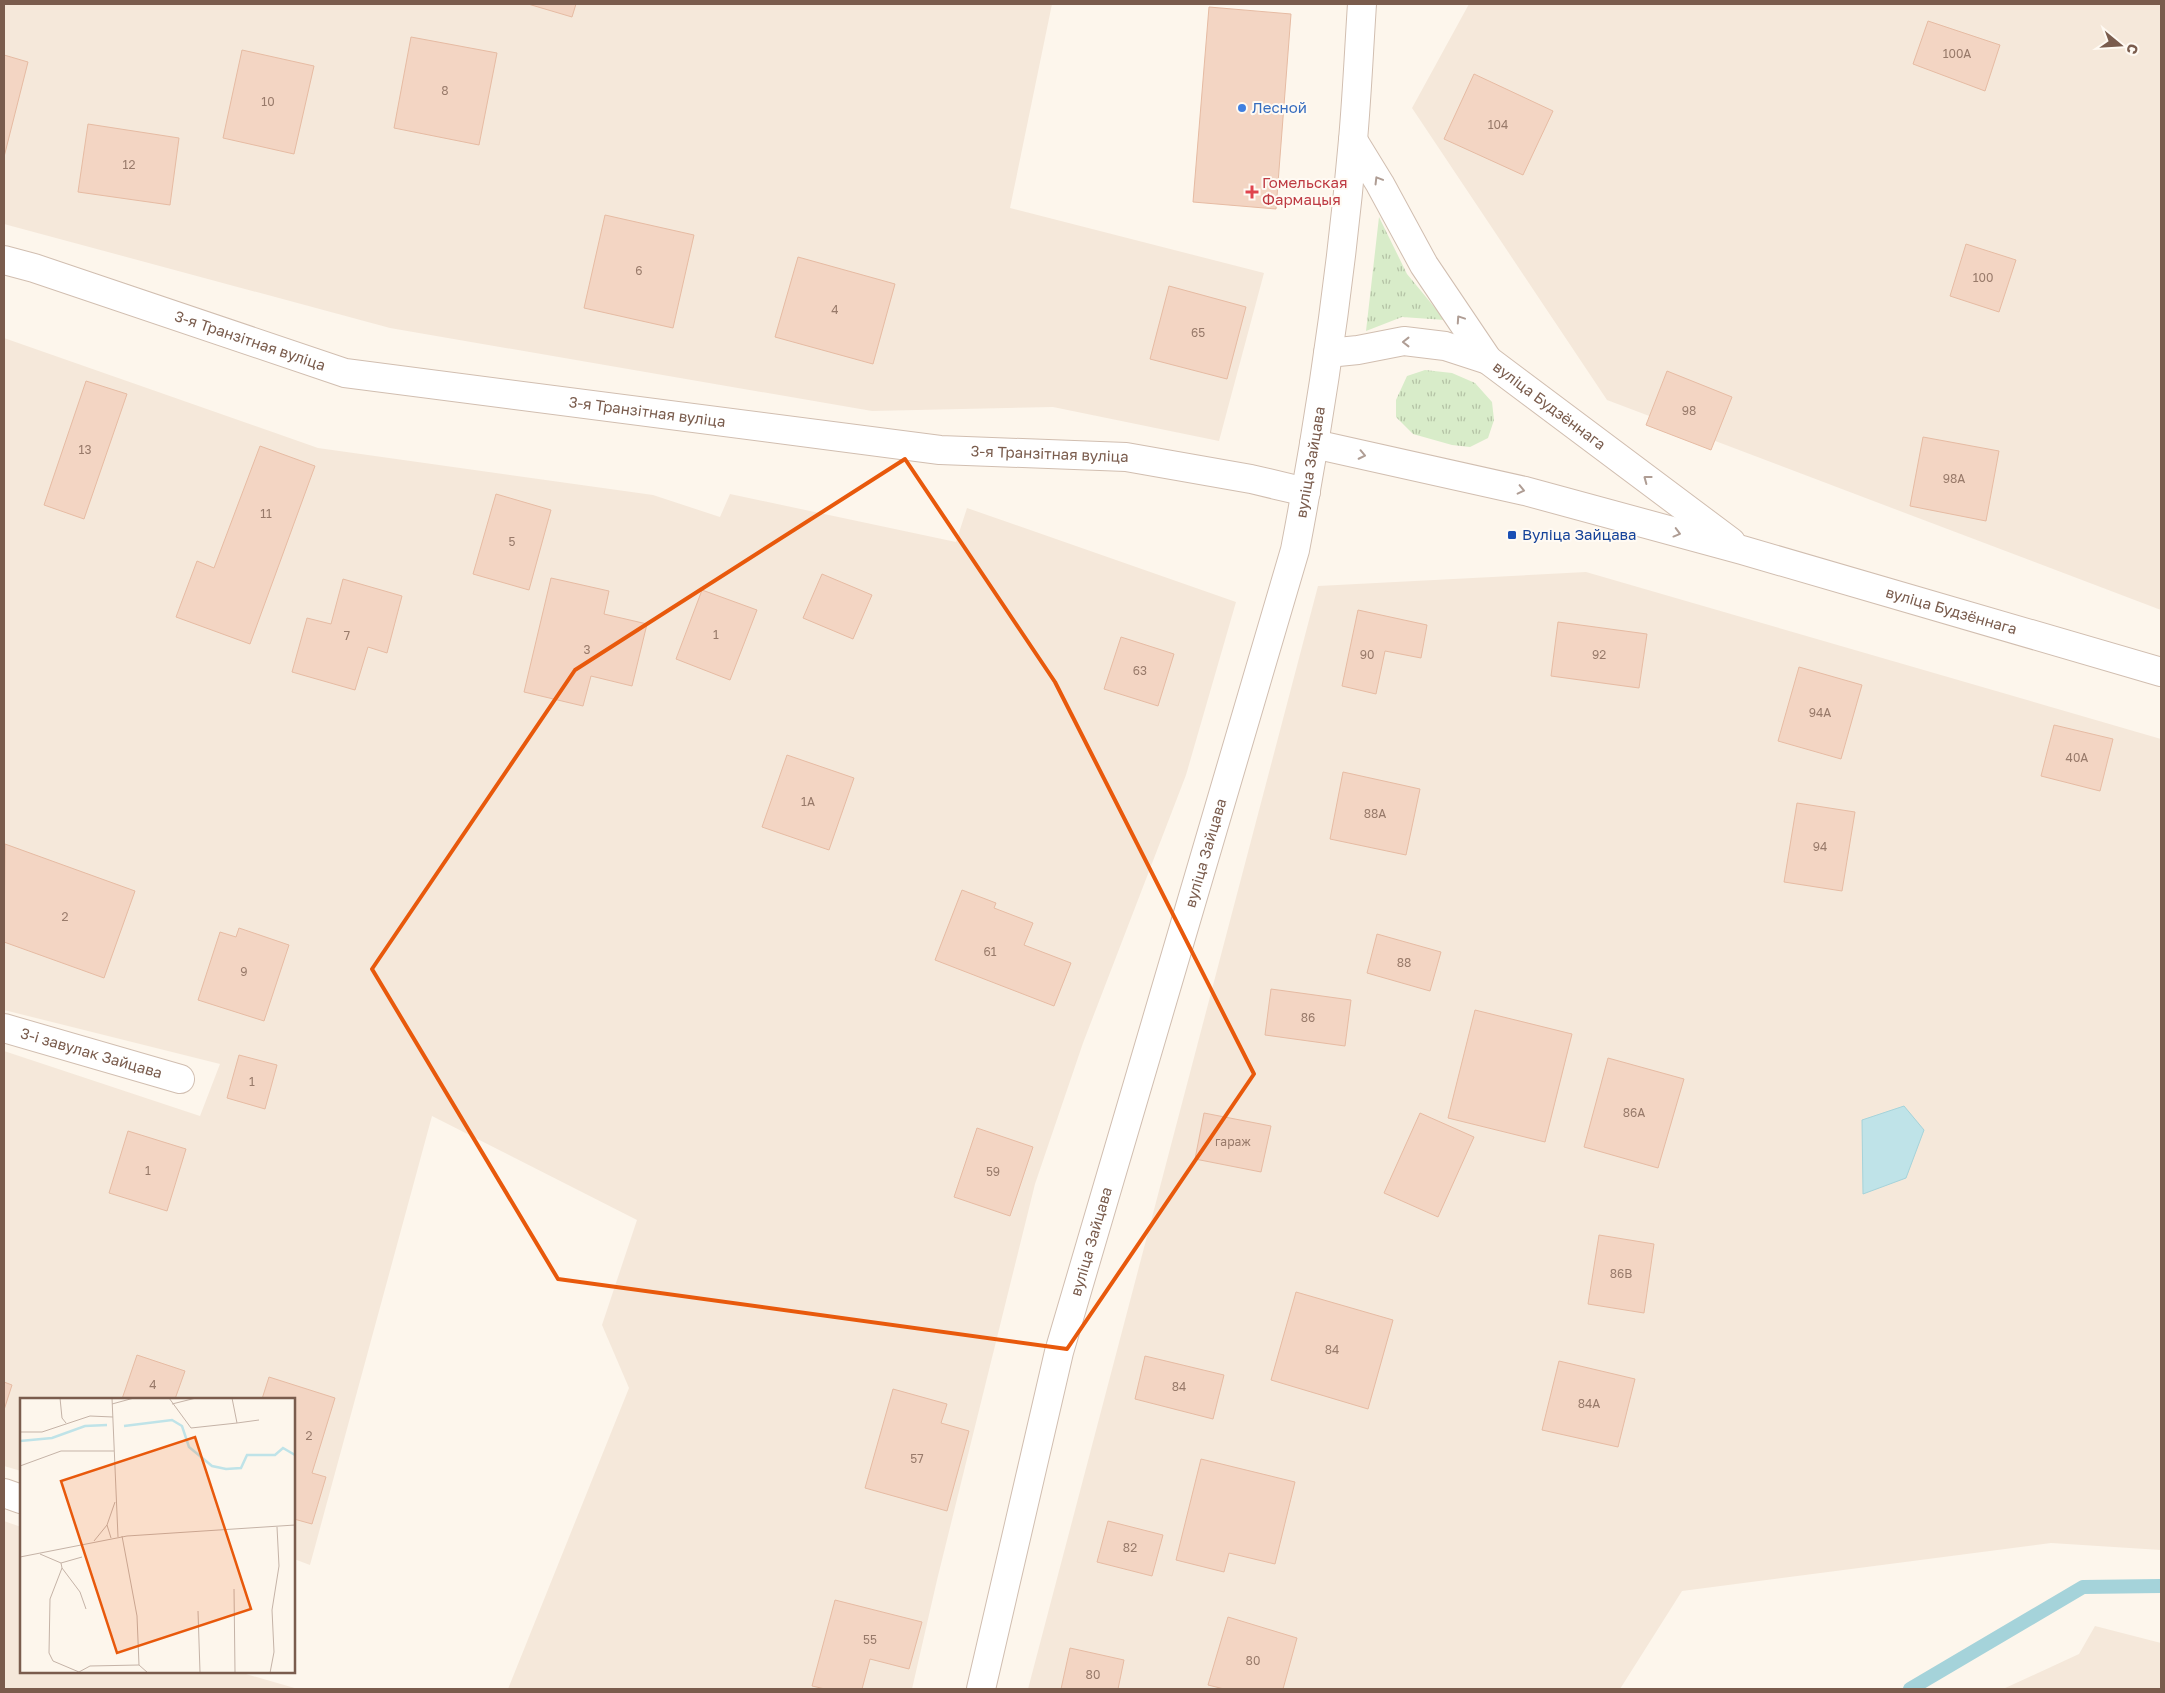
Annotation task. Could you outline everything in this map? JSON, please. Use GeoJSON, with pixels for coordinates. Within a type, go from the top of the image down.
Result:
{"type":"FeatureCollection","features":[{"type":"Feature","properties":{"kind":"street","name":"вуліца Зайцава"},"geometry":{"type":"LineString","coordinates":[[981,1689],[1059,1352],[1295,550],[1328,353],[1353,140],[1362,4]]}},
{"type":"Feature","properties":{"kind":"street"},"geometry":{"type":"LineString","coordinates":[[1353,140],[1380,184],[1424,266],[1488,360]]}},
{"type":"Feature","properties":{"kind":"street","name":"3-я Транзітная вуліца"},"geometry":{"type":"LineString","coordinates":[[4,260],[34,268],[345,373],[940,450],[1126,457],[1250,479],[1306,492]]}},
{"type":"Feature","properties":{"kind":"street","name":"вуліца Будзённага"},"geometry":{"type":"LineString","coordinates":[[1328,353],[1358,350],[1404,341],[1445,346],[1488,360],[1742,550]]}},
{"type":"Feature","properties":{"kind":"street","name":"вуліца Будзённага"},"geometry":{"type":"LineString","coordinates":[[1314,444],[1525,491],[1742,550],[2161,672]]}},
{"type":"Feature","properties":{"kind":"street","name":"3-і завулак Зайцава"},"geometry":{"type":"LineString","coordinates":[[4,1028],[180,1079]]}},
{"type":"Feature","properties":{"kind":"street"},"geometry":{"type":"LineString","coordinates":[[4,1493],[20,1499]]}},
{"type":"Feature","properties":{"kind":"highlighted area"},"geometry":{"type":"Polygon","coordinates":[[[905,459],[1055,682],[1254,1074],[1067,1349],[558,1279],[372,969],[575,670],[905,459]]]}},
{"type":"Feature","properties":{"kind":"shaded area"},"geometry":{"type":"Polygon","coordinates":[[[4,4],[1052,4],[1010,208],[1264,273],[1219,441],[1053,407],[872,411],[390,328],[4,224],[4,4]]]}},
{"type":"Feature","properties":{"kind":"shaded area"},"geometry":{"type":"Polygon","coordinates":[[[1469,4],[2161,4],[2161,610],[1607,400],[1412,108],[1469,4]]]}},
{"type":"Feature","properties":{"kind":"shaded area"},"geometry":{"type":"Polygon","coordinates":[[[4,338],[318,448],[653,495],[720,517],[730,494],[956,542],[967,508],[1236,602],[1186,775],[1083,1043],[1035,1184],[937,1580],[912,1689],[508,1689],[629,1388],[602,1325],[637,1220],[432,1116],[310,1565],[295,1559],[295,1398],[20,1398],[20,1471],[4,1466],[4,1051],[200,1116],[220,1064],[4,1010],[4,338]]]}},
{"type":"Feature","properties":{"kind":"shaded area"},"geometry":{"type":"Polygon","coordinates":[[[1586,572],[2161,739],[2161,1550],[2051,1543],[1682,1591],[1620,1689],[1028,1689],[1318,586],[1586,572]]]}},
{"type":"Feature","properties":{"kind":"shaded area"},"geometry":{"type":"Polygon","coordinates":[[[4,1521],[20,1527],[20,1673],[242,1673],[298,1689],[4,1689],[4,1521]]]}},
{"type":"Feature","properties":{"kind":"shaded area"},"geometry":{"type":"Polygon","coordinates":[[[2095,1626],[2161,1643],[2161,1689],[2003,1689],[2079,1654],[2095,1626]]]}},
{"type":"Feature","properties":{"kind":"green space"},"geometry":{"type":"Polygon","coordinates":[[[1379,217],[1407,274],[1445,320],[1402,317],[1366,331],[1379,217]]]}},
{"type":"Feature","properties":{"kind":"green space"},"geometry":{"type":"Polygon","coordinates":[[[1425,370],[1452,373],[1475,383],[1492,402],[1494,420],[1488,438],[1470,447],[1452,445],[1413,434],[1396,417],[1396,400],[1407,376],[1425,370]]]}},
{"type":"Feature","properties":{"kind":"water"},"geometry":{"type":"Polygon","coordinates":[[[1904,1106],[1924,1130],[1906,1178],[1863,1194],[1862,1120],[1904,1106]]]}},
{"type":"Feature","properties":{"kind":"building"},"geometry":{"type":"Polygon","coordinates":[[[528,4],[576,4],[572,17],[528,4]]]}},
{"type":"Feature","properties":{"kind":"building","name":"Лесной"},"geometry":{"type":"Polygon","coordinates":[[[1209,7],[1291,14],[1276,209],[1193,202],[1209,7]]]}},
{"type":"Feature","properties":{"kind":"building"},"geometry":{"type":"Polygon","coordinates":[[[1928,21],[2000,45],[1985,91],[1913,64],[1928,21]]]}},
{"type":"Feature","properties":{"kind":"building"},"geometry":{"type":"Polygon","coordinates":[[[411,37],[497,53],[479,145],[394,128],[411,37]]]}},
{"type":"Feature","properties":{"kind":"building"},"geometry":{"type":"Polygon","coordinates":[[[242,50],[314,66],[294,154],[223,138],[242,50]]]}},
{"type":"Feature","properties":{"kind":"building"},"geometry":{"type":"Polygon","coordinates":[[[4,55],[28,62],[4,157],[4,55]]]}},
{"type":"Feature","properties":{"kind":"building"},"geometry":{"type":"Polygon","coordinates":[[[1474,74],[1553,111],[1523,175],[1444,139],[1474,74]]]}},
{"type":"Feature","properties":{"kind":"building"},"geometry":{"type":"Polygon","coordinates":[[[88,124],[179,138],[170,205],[78,192],[88,124]]]}},
{"type":"Feature","properties":{"kind":"building"},"geometry":{"type":"Polygon","coordinates":[[[605,215],[694,235],[673,328],[584,308],[605,215]]]}},
{"type":"Feature","properties":{"kind":"building"},"geometry":{"type":"Polygon","coordinates":[[[1966,244],[2016,260],[1999,312],[1950,296],[1966,244]]]}},
{"type":"Feature","properties":{"kind":"building"},"geometry":{"type":"Polygon","coordinates":[[[798,257],[895,284],[873,364],[775,337],[798,257]]]}},
{"type":"Feature","properties":{"kind":"building"},"geometry":{"type":"Polygon","coordinates":[[[1169,286],[1246,307],[1227,379],[1150,359],[1169,286]]]}},
{"type":"Feature","properties":{"kind":"building"},"geometry":{"type":"Polygon","coordinates":[[[1667,371],[1732,397],[1711,450],[1646,425],[1667,371]]]}},
{"type":"Feature","properties":{"kind":"building"},"geometry":{"type":"Polygon","coordinates":[[[86,381],[127,394],[84,519],[44,505],[86,381]]]}},
{"type":"Feature","properties":{"kind":"building"},"geometry":{"type":"Polygon","coordinates":[[[1923,437],[1999,451],[1986,521],[1910,506],[1923,437]]]}},
{"type":"Feature","properties":{"kind":"building"},"geometry":{"type":"Polygon","coordinates":[[[260,446],[315,466],[250,644],[176,617],[197,561],[214,568],[260,446]]]}},
{"type":"Feature","properties":{"kind":"building"},"geometry":{"type":"Polygon","coordinates":[[[496,494],[551,510],[529,590],[473,574],[496,494]]]}},
{"type":"Feature","properties":{"kind":"building"},"geometry":{"type":"Polygon","coordinates":[[[822,574],[872,595],[853,639],[803,618],[822,574]]]}},
{"type":"Feature","properties":{"kind":"building"},"geometry":{"type":"Polygon","coordinates":[[[551,578],[609,591],[604,614],[647,624],[632,686],[591,676],[583,706],[524,692],[551,578]]]}},
{"type":"Feature","properties":{"kind":"building"},"geometry":{"type":"Polygon","coordinates":[[[343,579],[402,596],[387,653],[368,647],[355,690],[292,672],[307,618],[331,624],[343,579]]]}},
{"type":"Feature","properties":{"kind":"building"},"geometry":{"type":"Polygon","coordinates":[[[702,590],[757,610],[730,680],[676,659],[702,590]]]}},
{"type":"Feature","properties":{"kind":"building"},"geometry":{"type":"Polygon","coordinates":[[[1358,610],[1427,625],[1421,658],[1385,651],[1376,694],[1342,686],[1358,610]]]}},
{"type":"Feature","properties":{"kind":"building"},"geometry":{"type":"Polygon","coordinates":[[[1558,622],[1647,634],[1639,688],[1551,676],[1558,622]]]}},
{"type":"Feature","properties":{"kind":"building"},"geometry":{"type":"Polygon","coordinates":[[[1121,637],[1174,654],[1158,706],[1104,689],[1121,637]]]}},
{"type":"Feature","properties":{"kind":"building"},"geometry":{"type":"Polygon","coordinates":[[[1799,667],[1862,685],[1841,759],[1778,741],[1799,667]]]}},
{"type":"Feature","properties":{"kind":"building"},"geometry":{"type":"Polygon","coordinates":[[[2054,725],[2113,739],[2100,791],[2041,776],[2054,725]]]}},
{"type":"Feature","properties":{"kind":"building"},"geometry":{"type":"Polygon","coordinates":[[[787,755],[854,778],[829,850],[762,827],[787,755]]]}},
{"type":"Feature","properties":{"kind":"building"},"geometry":{"type":"Polygon","coordinates":[[[1343,772],[1420,789],[1406,855],[1330,839],[1343,772]]]}},
{"type":"Feature","properties":{"kind":"building"},"geometry":{"type":"Polygon","coordinates":[[[1797,803],[1855,812],[1842,891],[1784,882],[1797,803]]]}},
{"type":"Feature","properties":{"kind":"building"},"geometry":{"type":"Polygon","coordinates":[[[5,844],[135,891],[104,978],[4,942],[5,844]]]}},
{"type":"Feature","properties":{"kind":"building"},"geometry":{"type":"Polygon","coordinates":[[[962,890],[996,903],[994,908],[1033,923],[1024,945],[1071,963],[1054,1006],[935,960],[962,890]]]}},
{"type":"Feature","properties":{"kind":"building"},"geometry":{"type":"Polygon","coordinates":[[[239,928],[289,945],[264,1021],[198,1000],[220,932],[236,937],[239,928]]]}},
{"type":"Feature","properties":{"kind":"building"},"geometry":{"type":"Polygon","coordinates":[[[1377,934],[1441,952],[1430,991],[1367,973],[1377,934]]]}},
{"type":"Feature","properties":{"kind":"building"},"geometry":{"type":"Polygon","coordinates":[[[1271,989],[1351,1000],[1345,1046],[1265,1035],[1271,989]]]}},
{"type":"Feature","properties":{"kind":"building"},"geometry":{"type":"Polygon","coordinates":[[[1475,1010],[1572,1034],[1545,1142],[1448,1118],[1475,1010]]]}},
{"type":"Feature","properties":{"kind":"building"},"geometry":{"type":"Polygon","coordinates":[[[239,1055],[277,1065],[265,1109],[227,1098],[239,1055]]]}},
{"type":"Feature","properties":{"kind":"building"},"geometry":{"type":"Polygon","coordinates":[[[1608,1058],[1684,1079],[1658,1168],[1584,1147],[1608,1058]]]}},
{"type":"Feature","properties":{"kind":"building"},"geometry":{"type":"Polygon","coordinates":[[[1204,1113],[1271,1126],[1261,1172],[1195,1159],[1204,1113]]]}},
{"type":"Feature","properties":{"kind":"building"},"geometry":{"type":"Polygon","coordinates":[[[1420,1113],[1474,1137],[1438,1217],[1384,1193],[1420,1113]]]}},
{"type":"Feature","properties":{"kind":"building"},"geometry":{"type":"Polygon","coordinates":[[[977,1128],[1033,1147],[1010,1216],[954,1197],[977,1128]]]}},
{"type":"Feature","properties":{"kind":"building"},"geometry":{"type":"Polygon","coordinates":[[[128,1131],[186,1149],[167,1211],[109,1193],[128,1131]]]}},
{"type":"Feature","properties":{"kind":"building"},"geometry":{"type":"Polygon","coordinates":[[[1599,1235],[1654,1244],[1644,1313],[1588,1304],[1599,1235]]]}},
{"type":"Feature","properties":{"kind":"building"},"geometry":{"type":"Polygon","coordinates":[[[1296,1292],[1393,1320],[1368,1409],[1271,1380],[1296,1292]]]}},
{"type":"Feature","properties":{"kind":"building"},"geometry":{"type":"Polygon","coordinates":[[[137,1355],[185,1371],[175,1398],[122,1398],[137,1355]]]}},
{"type":"Feature","properties":{"kind":"building"},"geometry":{"type":"Polygon","coordinates":[[[1145,1356],[1224,1375],[1213,1419],[1135,1399],[1145,1356]]]}},
{"type":"Feature","properties":{"kind":"building"},"geometry":{"type":"Polygon","coordinates":[[[1559,1361],[1635,1379],[1618,1447],[1542,1430],[1559,1361]]]}},
{"type":"Feature","properties":{"kind":"building"},"geometry":{"type":"Polygon","coordinates":[[[269,1377],[335,1398],[312,1473],[326,1477],[312,1524],[295,1519],[295,1398],[262,1398],[269,1377]]]}},
{"type":"Feature","properties":{"kind":"building"},"geometry":{"type":"Polygon","coordinates":[[[4,1382],[12,1385],[4,1410],[4,1382]]]}},
{"type":"Feature","properties":{"kind":"building"},"geometry":{"type":"Polygon","coordinates":[[[893,1389],[947,1404],[941,1423],[969,1431],[947,1511],[865,1488],[893,1389]]]}},
{"type":"Feature","properties":{"kind":"building"},"geometry":{"type":"Polygon","coordinates":[[[1201,1459],[1295,1482],[1275,1564],[1229,1553],[1224,1572],[1176,1560],[1201,1459]]]}},
{"type":"Feature","properties":{"kind":"building"},"geometry":{"type":"Polygon","coordinates":[[[1108,1521],[1163,1535],[1152,1576],[1097,1562],[1108,1521]]]}},
{"type":"Feature","properties":{"kind":"building"},"geometry":{"type":"Polygon","coordinates":[[[835,1600],[922,1622],[909,1669],[870,1659],[862,1689],[825,1689],[812,1686],[835,1600]]]}},
{"type":"Feature","properties":{"kind":"building"},"geometry":{"type":"Polygon","coordinates":[[[1228,1617],[1297,1638],[1283,1689],[1224,1689],[1208,1685],[1228,1617]]]}},
{"type":"Feature","properties":{"kind":"building"},"geometry":{"type":"Polygon","coordinates":[[[1070,1648],[1124,1660],[1118,1689],[1061,1689],[1070,1648]]]}},
{"type":"Feature","properties":{"kind":"waterway"},"geometry":{"type":"LineString","coordinates":[[1910,1689],[2083,1587],[2161,1586]]}},
{"type":"Feature","properties":{"kind":"place","name":"Лесной"},"geometry":{"type":"Point","coordinates":[1242,108]}},
{"type":"Feature","properties":{"kind":"place","name":"Гомельская Фармацыя"},"geometry":{"type":"Point","coordinates":[1252,192]}},
{"type":"Feature","properties":{"kind":"place","name":"Вуліца Зайцава"},"geometry":{"type":"Point","coordinates":[1512,535]}}]}
